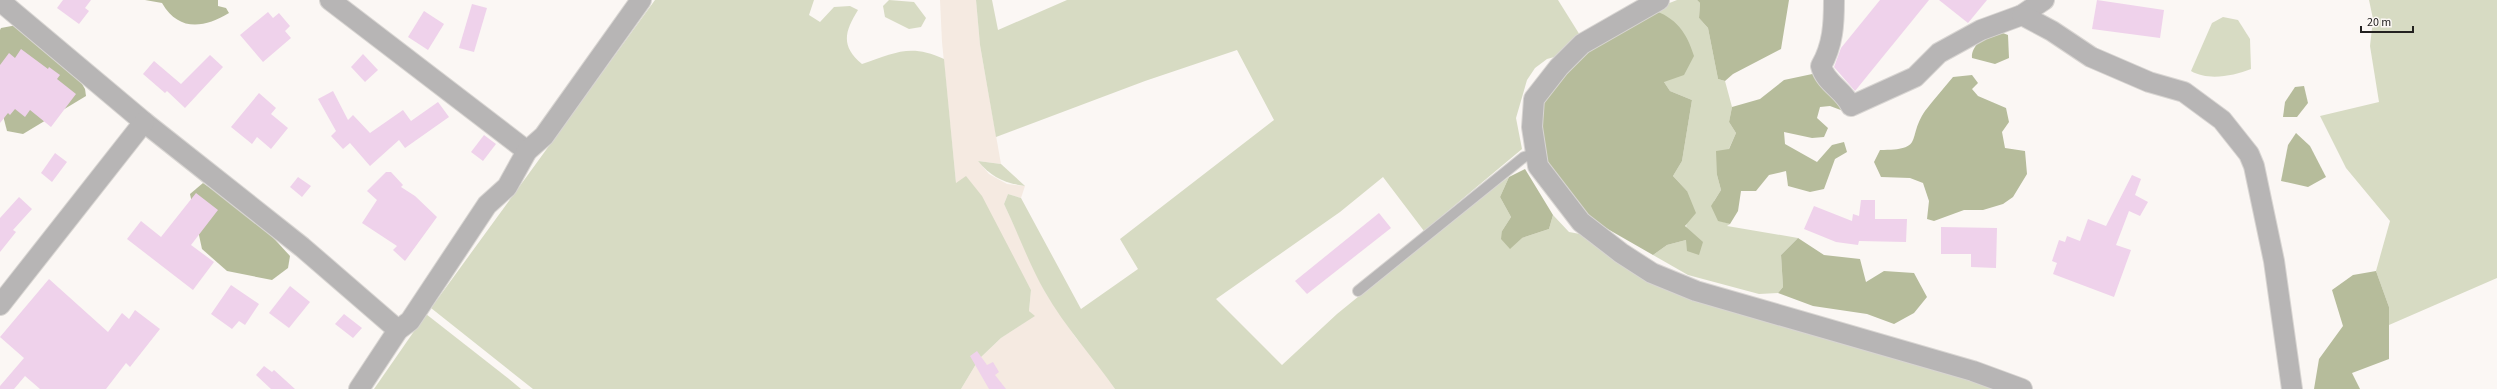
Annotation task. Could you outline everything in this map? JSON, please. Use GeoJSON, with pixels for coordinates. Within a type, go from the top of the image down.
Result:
{"type":"FeatureCollection","features":[{"type":"Feature","properties":{"kind":"street"},"geometry":{"type":"LineString","coordinates":[[330,0],[527,151]]}},
{"type":"Feature","properties":{"kind":"street"},"geometry":{"type":"LineString","coordinates":[[360,389],[398,330],[410,321],[487,205],[507,187],[527,151],[544,136],[641,0]]}},
{"type":"Feature","properties":{"kind":"street"},"geometry":{"type":"LineString","coordinates":[[1659,0],[1582,44],[1546,81],[1534,99],[1532,127],[1538,166],[1581,222],[1621,253],[1652,272],[1696,291],[1973,371],[2022,389]]}},
{"type":"Feature","properties":{"kind":"street"},"geometry":{"type":"LineString","coordinates":[[1834,0],[1833,33],[1828,53],[1821,66],[1828,81],[1846,96],[1851,106],[1915,77],[1939,53],[1981,30],[2022,16],[2044,0]]}},
{"type":"Feature","properties":{"kind":"street"},"geometry":{"type":"LineString","coordinates":[[6,6],[144,122],[302,247],[398,330]]}},
{"type":"Feature","properties":{"kind":"street"},"geometry":{"type":"LineString","coordinates":[[2022,16],[2052,31],[2091,57],[2150,82],[2184,92],[2208,108],[2239,140],[2249,154],[2254,166],[2274,261],[2292,389]]}},
{"type":"Feature","properties":{"kind":"street"},"geometry":{"type":"LineString","coordinates":[[0,305],[144,122]]}},
{"type":"Feature","properties":{"kind":"lane"},"geometry":{"type":"LineString","coordinates":[[1358,291],[1524,157],[1536,154]]}},
{"type":"Feature","properties":{"kind":"shaded area"},"geometry":{"type":"Polygon","coordinates":[[[940,0],[976,0],[980,45],[1001,164],[978,161],[989,174],[1007,184],[1025,186],[1021,198],[1008,194],[1004,204],[1045,292],[1076,338],[1093,358],[1115,389],[961,389],[979,359],[1001,338],[1034,316],[1029,311],[1031,290],[1011,255],[956,183],[942,42],[940,0]]]}},
{"type":"Feature","properties":{"kind":"green space"},"geometry":{"type":"Polygon","coordinates":[[[145,0],[218,0],[218,6],[226,8],[229,13],[210,22],[201,24],[184,23],[176,19],[162,3],[145,0]]]}},
{"type":"Feature","properties":{"kind":"green space"},"geometry":{"type":"Polygon","coordinates":[[[655,0],[814,0],[809,15],[820,22],[834,7],[850,6],[858,10],[848,32],[848,45],[850,51],[862,64],[903,51],[921,51],[944,59],[956,183],[966,176],[982,196],[1031,290],[1029,311],[1035,316],[1001,338],[979,359],[961,389],[533,389],[431,308],[655,0]]]}},
{"type":"Feature","properties":{"kind":"green space"},"geometry":{"type":"Polygon","coordinates":[[[889,0],[914,2],[926,18],[921,27],[909,29],[885,17],[883,6],[889,0]]]}},
{"type":"Feature","properties":{"kind":"green space"},"geometry":{"type":"Polygon","coordinates":[[[976,0],[992,0],[998,30],[1067,0],[1558,0],[1588,48],[1547,59],[1535,68],[1527,80],[1516,118],[1522,149],[1424,231],[1383,177],[1340,212],[1216,299],[1282,365],[1337,314],[1483,195],[1509,177],[1500,197],[1511,217],[1502,231],[1522,238],[1549,229],[1553,215],[1569,232],[1580,234],[1618,261],[2020,389],[1115,389],[1061,317],[1045,292],[1004,204],[1008,194],[1021,198],[1081,309],[1138,269],[1120,239],[1274,120],[1237,50],[1145,81],[996,137],[980,45],[976,0]]]}},
{"type":"Feature","properties":{"kind":"green space"},"geometry":{"type":"Polygon","coordinates":[[[1677,0],[1697,0],[1700,3],[1699,18],[1708,28],[1718,79],[1725,81],[1732,107],[1729,122],[1736,133],[1717,175],[1721,190],[1714,201],[1718,220],[1730,224],[1727,226],[1798,238],[1781,255],[1783,287],[1778,293],[1759,294],[1688,275],[1653,255],[1667,245],[1686,240],[1687,191],[1673,176],[1682,161],[1692,100],[1670,91],[1664,82],[1652,10],[1677,0]]]}},
{"type":"Feature","properties":{"kind":"green space"},"geometry":{"type":"Polygon","coordinates":[[[1697,0],[1789,0],[1781,49],[1733,74],[1725,81],[1718,79],[1708,28],[1699,18],[1700,3],[1697,0]]]}},
{"type":"Feature","properties":{"kind":"green space"},"geometry":{"type":"Polygon","coordinates":[[[2369,0],[2497,0],[2497,278],[2389,325],[2389,307],[2376,271],[2390,221],[2346,168],[2320,116],[2379,102],[2370,46],[2373,19],[2369,0]]]}},
{"type":"Feature","properties":{"kind":"green space"},"geometry":{"type":"Polygon","coordinates":[[[1652,10],[1668,17],[1679,27],[1688,40],[1694,56],[1684,75],[1664,82],[1670,91],[1692,100],[1682,161],[1673,176],[1687,191],[1696,213],[1685,226],[1703,242],[1699,255],[1687,251],[1686,240],[1667,245],[1653,255],[1578,212],[1539,155],[1542,91],[1580,57],[1652,10]]]}},
{"type":"Feature","properties":{"kind":"green space"},"geometry":{"type":"Polygon","coordinates":[[[2223,17],[2238,20],[2250,39],[2251,69],[2236,74],[2213,77],[2191,71],[2212,23],[2223,17]]]}},
{"type":"Feature","properties":{"kind":"green space"},"geometry":{"type":"Polygon","coordinates":[[[33,22],[54,37],[85,89],[86,96],[23,134],[7,131],[0,104],[0,30],[1,28],[33,22]]]}},
{"type":"Feature","properties":{"kind":"green space"},"geometry":{"type":"Polygon","coordinates":[[[1995,30],[2008,35],[2009,58],[1995,64],[1972,58],[1972,53],[1976,45],[1995,30]]]}},
{"type":"Feature","properties":{"kind":"green space"},"geometry":{"type":"Polygon","coordinates":[[[1817,73],[1846,112],[1830,106],[1820,107],[1817,118],[1828,128],[1824,137],[1812,138],[1784,132],[1785,144],[1817,162],[1832,145],[1844,142],[1847,152],[1835,159],[1824,189],[1810,192],[1788,186],[1786,171],[1769,175],[1756,191],[1741,191],[1738,211],[1730,224],[1718,221],[1711,206],[1721,190],[1717,175],[1716,151],[1729,149],[1736,133],[1729,122],[1732,107],[1760,99],[1784,80],[1817,73]]]}},
{"type":"Feature","properties":{"kind":"green space"},"geometry":{"type":"Polygon","coordinates":[[[1972,75],[1978,83],[1972,89],[1978,96],[2006,108],[2009,122],[2002,132],[2005,148],[2025,151],[2027,174],[2013,197],[2003,204],[1983,210],[1964,210],[1934,221],[1927,219],[1929,201],[1923,183],[1910,178],[1881,177],[1874,162],[1880,150],[1904,148],[1913,141],[1919,121],[1925,111],[1953,77],[1972,75]]]}},
{"type":"Feature","properties":{"kind":"green space"},"geometry":{"type":"Polygon","coordinates":[[[2304,86],[2308,103],[2297,117],[2283,117],[2285,102],[2295,87],[2304,86]]]}},
{"type":"Feature","properties":{"kind":"green space"},"geometry":{"type":"Polygon","coordinates":[[[2296,133],[2310,146],[2326,177],[2308,187],[2281,181],[2288,145],[2296,133]]]}},
{"type":"Feature","properties":{"kind":"green space"},"geometry":{"type":"Polygon","coordinates":[[[978,161],[1001,164],[1025,186],[998,178],[983,167],[978,161]]]}},
{"type":"Feature","properties":{"kind":"green space"},"geometry":{"type":"Polygon","coordinates":[[[1525,169],[1553,215],[1549,229],[1522,238],[1510,249],[1501,239],[1502,231],[1511,217],[1500,197],[1509,177],[1525,169]]]}},
{"type":"Feature","properties":{"kind":"green space"},"geometry":{"type":"Polygon","coordinates":[[[203,183],[256,219],[290,256],[288,268],[272,280],[227,271],[202,249],[190,194],[203,183]]]}},
{"type":"Feature","properties":{"kind":"green space"},"geometry":{"type":"Polygon","coordinates":[[[1798,238],[1824,255],[1860,259],[1866,282],[1884,271],[1914,273],[1927,297],[1914,313],[1894,324],[1867,314],[1813,306],[1778,293],[1783,287],[1781,255],[1798,238]]]}},
{"type":"Feature","properties":{"kind":"green space"},"geometry":{"type":"Polygon","coordinates":[[[2376,271],[2389,307],[2389,359],[2352,373],[2360,389],[2314,389],[2319,359],[2343,326],[2332,290],[2353,275],[2376,271]]]}},
{"type":"Feature","properties":{"kind":"green space"},"geometry":{"type":"Polygon","coordinates":[[[426,314],[509,379],[521,389],[374,389],[426,314]]]}},
{"type":"Feature","properties":{"kind":"building"},"geometry":{"type":"Polygon","coordinates":[[[63,0],[91,0],[85,8],[89,11],[79,24],[57,8],[63,0]]]}},
{"type":"Feature","properties":{"kind":"building"},"geometry":{"type":"Polygon","coordinates":[[[1880,0],[1929,0],[1855,91],[1834,67],[1841,48],[1880,0]]]}},
{"type":"Feature","properties":{"kind":"building"},"geometry":{"type":"Polygon","coordinates":[[[1939,0],[1987,0],[1968,23],[1939,0]]]}},
{"type":"Feature","properties":{"kind":"building"},"geometry":{"type":"Polygon","coordinates":[[[2097,0],[2164,10],[2160,38],[2092,29],[2097,0]]]}},
{"type":"Feature","properties":{"kind":"building"},"geometry":{"type":"Polygon","coordinates":[[[472,4],[487,8],[474,52],[459,48],[472,4]]]}},
{"type":"Feature","properties":{"kind":"building"},"geometry":{"type":"Polygon","coordinates":[[[424,11],[444,24],[428,50],[408,37],[424,11]]]}},
{"type":"Feature","properties":{"kind":"building"},"geometry":{"type":"Polygon","coordinates":[[[268,12],[273,18],[279,13],[290,26],[285,31],[291,38],[263,62],[240,35],[268,12]]]}},
{"type":"Feature","properties":{"kind":"building"},"geometry":{"type":"Polygon","coordinates":[[[21,49],[48,69],[49,67],[60,75],[57,79],[76,94],[51,127],[30,110],[25,117],[15,109],[10,115],[8,113],[0,123],[0,65],[9,53],[15,58],[21,49]]]}},
{"type":"Feature","properties":{"kind":"building"},"geometry":{"type":"Polygon","coordinates":[[[363,54],[378,70],[365,82],[351,67],[363,54]]]}},
{"type":"Feature","properties":{"kind":"building"},"geometry":{"type":"Polygon","coordinates":[[[210,55],[223,67],[185,108],[167,91],[165,93],[143,74],[154,61],[181,84],[210,55]]]}},
{"type":"Feature","properties":{"kind":"building"},"geometry":{"type":"Polygon","coordinates":[[[333,91],[348,120],[353,115],[370,133],[403,110],[411,121],[438,102],[449,117],[405,148],[399,140],[370,166],[350,143],[343,149],[331,136],[336,131],[318,99],[333,91]]]}},
{"type":"Feature","properties":{"kind":"building"},"geometry":{"type":"Polygon","coordinates":[[[259,93],[276,108],[271,114],[288,128],[271,149],[257,137],[252,144],[231,127],[259,93]]]}},
{"type":"Feature","properties":{"kind":"building"},"geometry":{"type":"Polygon","coordinates":[[[484,135],[496,144],[483,161],[471,152],[484,135]]]}},
{"type":"Feature","properties":{"kind":"building"},"geometry":{"type":"Polygon","coordinates":[[[55,153],[67,162],[52,182],[41,173],[55,153]]]}},
{"type":"Feature","properties":{"kind":"building"},"geometry":{"type":"Polygon","coordinates":[[[386,172],[391,172],[403,185],[401,187],[415,196],[437,217],[405,261],[393,250],[397,246],[362,223],[377,200],[367,191],[386,172]]]}},
{"type":"Feature","properties":{"kind":"building"},"geometry":{"type":"Polygon","coordinates":[[[2132,175],[2141,179],[2135,195],[2148,202],[2140,216],[2129,211],[2116,245],[2131,250],[2114,297],[2053,274],[2057,263],[2052,261],[2059,240],[2065,242],[2067,236],[2080,241],[2088,219],[2106,226],[2132,175]]]}},
{"type":"Feature","properties":{"kind":"building"},"geometry":{"type":"Polygon","coordinates":[[[298,177],[311,186],[302,197],[290,187],[298,177]]]}},
{"type":"Feature","properties":{"kind":"building"},"geometry":{"type":"Polygon","coordinates":[[[196,193],[218,210],[191,245],[214,262],[193,290],[127,239],[141,221],[161,237],[196,193]]]}},
{"type":"Feature","properties":{"kind":"building"},"geometry":{"type":"Polygon","coordinates":[[[19,197],[32,209],[13,230],[16,232],[0,252],[0,218],[19,197]]]}},
{"type":"Feature","properties":{"kind":"building"},"geometry":{"type":"Polygon","coordinates":[[[1861,200],[1875,200],[1875,219],[1907,219],[1906,242],[1859,241],[1858,245],[1836,242],[1804,229],[1814,206],[1852,221],[1853,214],[1859,216],[1861,200]]]}},
{"type":"Feature","properties":{"kind":"building"},"geometry":{"type":"Polygon","coordinates":[[[1379,213],[1391,228],[1307,294],[1295,281],[1379,213]]]}},
{"type":"Feature","properties":{"kind":"building"},"geometry":{"type":"Polygon","coordinates":[[[1941,227],[1997,228],[1996,268],[1971,267],[1971,254],[1941,254],[1941,227]]]}},
{"type":"Feature","properties":{"kind":"building"},"geometry":{"type":"Polygon","coordinates":[[[49,279],[108,332],[122,313],[129,319],[135,310],[160,329],[130,367],[126,363],[106,389],[40,389],[25,376],[14,389],[0,389],[0,386],[24,358],[0,337],[49,279]]]}},
{"type":"Feature","properties":{"kind":"building"},"geometry":{"type":"Polygon","coordinates":[[[231,285],[259,304],[245,325],[239,321],[232,329],[211,314],[231,285]]]}},
{"type":"Feature","properties":{"kind":"building"},"geometry":{"type":"Polygon","coordinates":[[[290,286],[310,302],[289,328],[269,313],[290,286]]]}},
{"type":"Feature","properties":{"kind":"building"},"geometry":{"type":"Polygon","coordinates":[[[344,314],[362,328],[353,338],[335,324],[344,314]]]}},
{"type":"Feature","properties":{"kind":"building"},"geometry":{"type":"Polygon","coordinates":[[[977,351],[987,365],[993,362],[999,372],[995,375],[1006,389],[989,389],[970,356],[977,351]]]}},
{"type":"Feature","properties":{"kind":"building"},"geometry":{"type":"Polygon","coordinates":[[[264,366],[272,372],[274,370],[295,389],[271,389],[256,375],[264,366]]]}}]}
